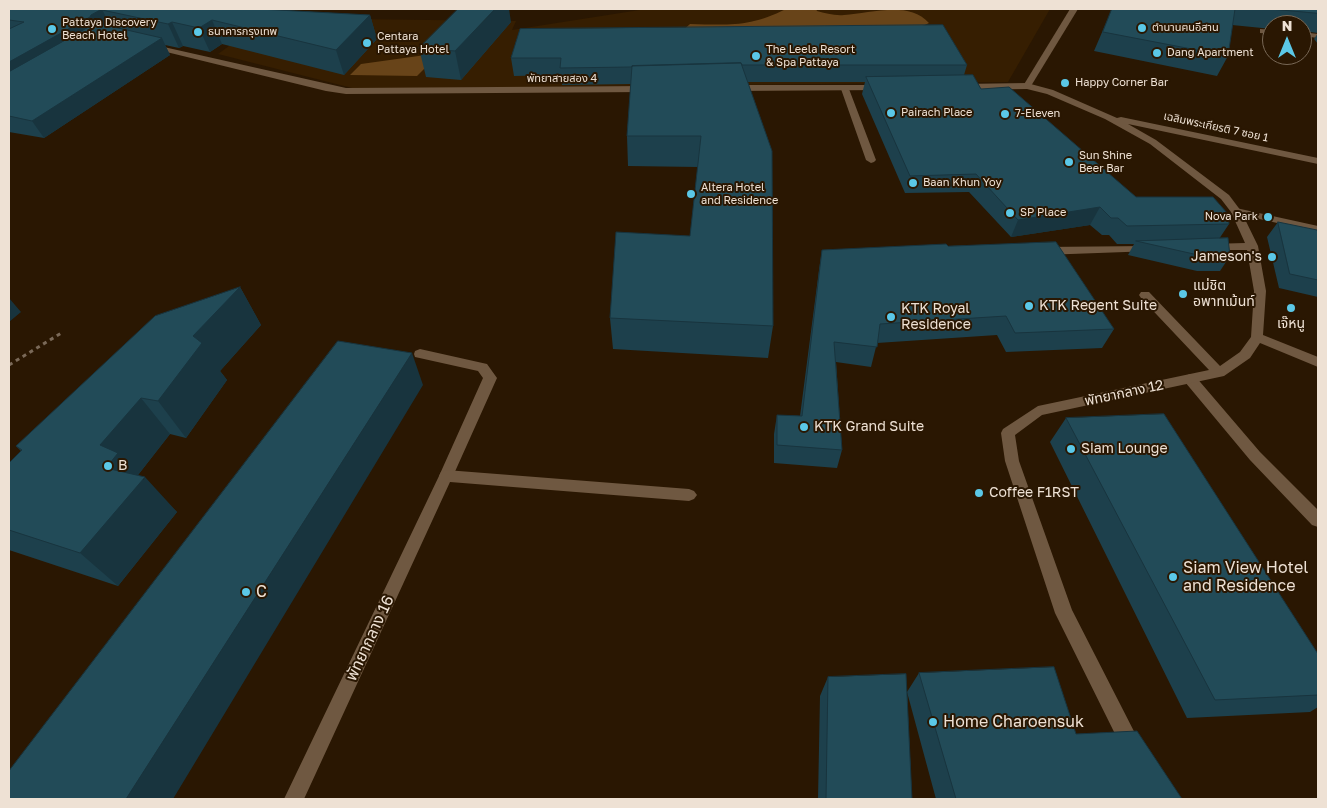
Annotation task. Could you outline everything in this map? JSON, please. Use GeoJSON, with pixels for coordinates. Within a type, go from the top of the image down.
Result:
{"type":"FeatureCollection","features":[{"type":"Feature","properties":{"kind":"street"},"geometry":{"type":"LineString","coordinates":[[1027,86],[1074,9]]}},
{"type":"Feature","properties":{"kind":"street","name":"พัทยาสายสอง 4"},"geometry":{"type":"LineString","coordinates":[[142,43],[326,88],[346,91],[660,89]]}},
{"type":"Feature","properties":{"kind":"street"},"geometry":{"type":"LineString","coordinates":[[949,87],[1027,86],[1050,92],[1108,117],[1153,142],[1225,197],[1236,211],[1252,246],[1260,291],[1257,337],[1318,362]]}},
{"type":"Feature","properties":{"kind":"street"},"geometry":{"type":"LineString","coordinates":[[725,88],[893,88]]}},
{"type":"Feature","properties":{"kind":"street"},"geometry":{"type":"LineString","coordinates":[[846,89],[871,160]]}},
{"type":"Feature","properties":{"kind":"street","name":"เฉลิมพระเกียรติ 7 ซอย 1"},"geometry":{"type":"LineString","coordinates":[[1108,117],[1318,161]]}},
{"type":"Feature","properties":{"kind":"street"},"geometry":{"type":"LineString","coordinates":[[1236,211],[1318,229]]}},
{"type":"Feature","properties":{"kind":"street"},"geometry":{"type":"LineString","coordinates":[[1203,247],[1252,246]]}},
{"type":"Feature","properties":{"kind":"street"},"geometry":{"type":"LineString","coordinates":[[1026,252],[1164,248]]}},
{"type":"Feature","properties":{"kind":"street"},"geometry":{"type":"LineString","coordinates":[[1145,295],[1220,373]]}},
{"type":"Feature","properties":{"kind":"street","name":"พัทยากลาง 12"},"geometry":{"type":"LineString","coordinates":[[1136,755],[1064,612],[1012,461],[1008,433],[1038,411],[1220,373],[1245,355],[1257,337]]}},
{"type":"Feature","properties":{"kind":"street","name":"พัทยากลาง 16"},"geometry":{"type":"LineString","coordinates":[[294,799],[490,378],[482,367],[420,354]]}},
{"type":"Feature","properties":{"kind":"street"},"geometry":{"type":"LineString","coordinates":[[1190,379],[1254,456],[1318,520]]}},
{"type":"Feature","properties":{"kind":"street"},"geometry":{"type":"LineString","coordinates":[[446,476],[689,495]]}},
{"type":"Feature","properties":{"kind":"path"},"geometry":{"type":"LineString","coordinates":[[9,365],[63,332]]}},
{"type":"Feature","properties":{"kind":"shaded area","name":"The Leela Resort & Spa Pattaya"},"geometry":{"type":"Polygon","coordinates":[[[646,9],[1050,9],[1008,82],[356,89],[218,54],[255,27],[346,19],[516,21],[512,30],[646,9]]]}},
{"type":"Feature","properties":{"kind":"shaded area"},"geometry":{"type":"Polygon","coordinates":[[[786,9],[816,9],[823,13],[834,15],[900,10],[920,16],[929,23],[908,33],[679,34],[690,24],[739,24],[761,19],[786,9]]]}},
{"type":"Feature","properties":{"kind":"shaded area"},"geometry":{"type":"Polygon","coordinates":[[[440,53],[417,76],[350,75],[361,64],[440,53]]]}},
{"type":"Feature","properties":{"kind":"building","name":"Pattaya Discovery Beach Hotel"},"geometry":{"type":"Polygon","coordinates":[[[9,9],[102,9],[9,62],[9,29],[24,22],[9,20],[9,9]]]}},
{"type":"Feature","properties":{"kind":"building"},"geometry":{"type":"Polygon","coordinates":[[[259,9],[370,15],[336,50],[212,20],[199,28],[172,22],[168,24],[102,10],[259,9]]]}},
{"type":"Feature","properties":{"kind":"building"},"geometry":{"type":"Polygon","coordinates":[[[458,9],[495,9],[455,51],[419,48],[458,9]]]}},
{"type":"Feature","properties":{"kind":"building"},"geometry":{"type":"Polygon","coordinates":[[[1112,9],[1235,9],[1228,56],[1103,32],[1112,9]]]}},
{"type":"Feature","properties":{"kind":"building"},"geometry":{"type":"Polygon","coordinates":[[[1271,9],[1318,9],[1318,13],[1271,9]]]}},
{"type":"Feature","properties":{"kind":"building"},"geometry":{"type":"Polygon","coordinates":[[[96,23],[162,38],[32,121],[9,116],[9,72],[96,23]]]}},
{"type":"Feature","properties":{"kind":"building"},"geometry":{"type":"Polygon","coordinates":[[[943,25],[967,65],[742,65],[741,63],[560,68],[561,58],[511,58],[520,29],[943,25]]]}},
{"type":"Feature","properties":{"kind":"building"},"geometry":{"type":"Polygon","coordinates":[[[741,63],[772,151],[773,326],[610,318],[616,232],[690,236],[701,136],[627,136],[632,66],[741,63]]]}},
{"type":"Feature","properties":{"kind":"building"},"geometry":{"type":"Polygon","coordinates":[[[973,75],[981,89],[1009,87],[1136,197],[1213,197],[1228,214],[1229,224],[1127,226],[1118,218],[1111,218],[1100,207],[1018,220],[976,174],[910,176],[866,77],[973,75]]]}},
{"type":"Feature","properties":{"kind":"building"},"geometry":{"type":"Polygon","coordinates":[[[1278,222],[1317,230],[1318,280],[1290,274],[1278,222]]]}},
{"type":"Feature","properties":{"kind":"building"},"geometry":{"type":"Polygon","coordinates":[[[1228,238],[1230,256],[1207,257],[1136,241],[1228,238]]]}},
{"type":"Feature","properties":{"kind":"building"},"geometry":{"type":"Polygon","coordinates":[[[1056,242],[1114,329],[1015,333],[1006,316],[880,324],[877,347],[834,342],[842,450],[777,445],[777,415],[802,416],[822,250],[946,244],[948,246],[1056,242]]]}},
{"type":"Feature","properties":{"kind":"building"},"geometry":{"type":"Polygon","coordinates":[[[240,287],[193,336],[202,343],[158,401],[141,398],[100,445],[118,453],[106,468],[145,477],[80,553],[9,530],[9,463],[22,450],[16,446],[155,316],[240,287]]]}},
{"type":"Feature","properties":{"kind":"building"},"geometry":{"type":"Polygon","coordinates":[[[338,341],[412,353],[126,799],[9,799],[9,771],[338,341]]]}},
{"type":"Feature","properties":{"kind":"building","name":"Siam View Hotel and Residence"},"geometry":{"type":"Polygon","coordinates":[[[1164,414],[1318,654],[1318,695],[1215,700],[1066,418],[1164,414]]]}},
{"type":"Feature","properties":{"kind":"building"},"geometry":{"type":"Polygon","coordinates":[[[1054,667],[1076,734],[1137,731],[1182,799],[956,799],[919,673],[1054,667]]]}},
{"type":"Feature","properties":{"kind":"building"},"geometry":{"type":"Polygon","coordinates":[[[906,674],[912,799],[826,799],[828,677],[906,674]]]}},
{"type":"Feature","properties":{"kind":"place","name":"ตำนานฅนอีสาน"},"geometry":{"type":"Point","coordinates":[1142,28]}},
{"type":"Feature","properties":{"kind":"place","name":"Pattaya Discovery Beach Hotel"},"geometry":{"type":"Point","coordinates":[52,29]}},
{"type":"Feature","properties":{"kind":"place","name":"ธนาคารกรุงเทพ"},"geometry":{"type":"Point","coordinates":[198,32]}},
{"type":"Feature","properties":{"kind":"place","name":"Centara Pattaya Hotel"},"geometry":{"type":"Point","coordinates":[367,43]}},
{"type":"Feature","properties":{"kind":"place","name":"Dang Apartment"},"geometry":{"type":"Point","coordinates":[1157,53]}},
{"type":"Feature","properties":{"kind":"place","name":"The Leela Resort & Spa Pattaya"},"geometry":{"type":"Point","coordinates":[756,56]}},
{"type":"Feature","properties":{"kind":"place","name":"Happy Corner Bar"},"geometry":{"type":"Point","coordinates":[1065,83]}},
{"type":"Feature","properties":{"kind":"place","name":"Pairach Place"},"geometry":{"type":"Point","coordinates":[891,113]}},
{"type":"Feature","properties":{"kind":"place","name":"7-Eleven"},"geometry":{"type":"Point","coordinates":[1005,114]}},
{"type":"Feature","properties":{"kind":"place","name":"Sun Shine Beer Bar"},"geometry":{"type":"Point","coordinates":[1069,162]}},
{"type":"Feature","properties":{"kind":"place","name":"Baan Khun Yoy"},"geometry":{"type":"Point","coordinates":[913,183]}},
{"type":"Feature","properties":{"kind":"place","name":"Altera Hotel and Residence"},"geometry":{"type":"Point","coordinates":[691,194]}},
{"type":"Feature","properties":{"kind":"place","name":"SP Place"},"geometry":{"type":"Point","coordinates":[1010,213]}},
{"type":"Feature","properties":{"kind":"place","name":"Nova Park"},"geometry":{"type":"Point","coordinates":[1268,217]}},
{"type":"Feature","properties":{"kind":"place","name":"Jameson's"},"geometry":{"type":"Point","coordinates":[1272,257]}},
{"type":"Feature","properties":{"kind":"place","name":"แม่ชิต อพาทเม้นท์"},"geometry":{"type":"Point","coordinates":[1183,294]}},
{"type":"Feature","properties":{"kind":"place","name":"KTK Regent Suite"},"geometry":{"type":"Point","coordinates":[1029,306]}},
{"type":"Feature","properties":{"kind":"place","name":"เจ๊หนู"},"geometry":{"type":"Point","coordinates":[1291,308]}},
{"type":"Feature","properties":{"kind":"place","name":"KTK Royal Residence"},"geometry":{"type":"Point","coordinates":[891,317]}},
{"type":"Feature","properties":{"kind":"place","name":"KTK Grand Suite"},"geometry":{"type":"Point","coordinates":[804,427]}},
{"type":"Feature","properties":{"kind":"place","name":"Siam Lounge"},"geometry":{"type":"Point","coordinates":[1071,449]}},
{"type":"Feature","properties":{"kind":"place","name":"B"},"geometry":{"type":"Point","coordinates":[108,466]}},
{"type":"Feature","properties":{"kind":"place","name":"Coffee F1RST"},"geometry":{"type":"Point","coordinates":[979,493]}},
{"type":"Feature","properties":{"kind":"place","name":"Siam View Hotel and Residence"},"geometry":{"type":"Point","coordinates":[1173,577]}},
{"type":"Feature","properties":{"kind":"place","name":"C"},"geometry":{"type":"Point","coordinates":[246,592]}},
{"type":"Feature","properties":{"kind":"place","name":"Home Charoensuk"},"geometry":{"type":"Point","coordinates":[933,722]}}]}
